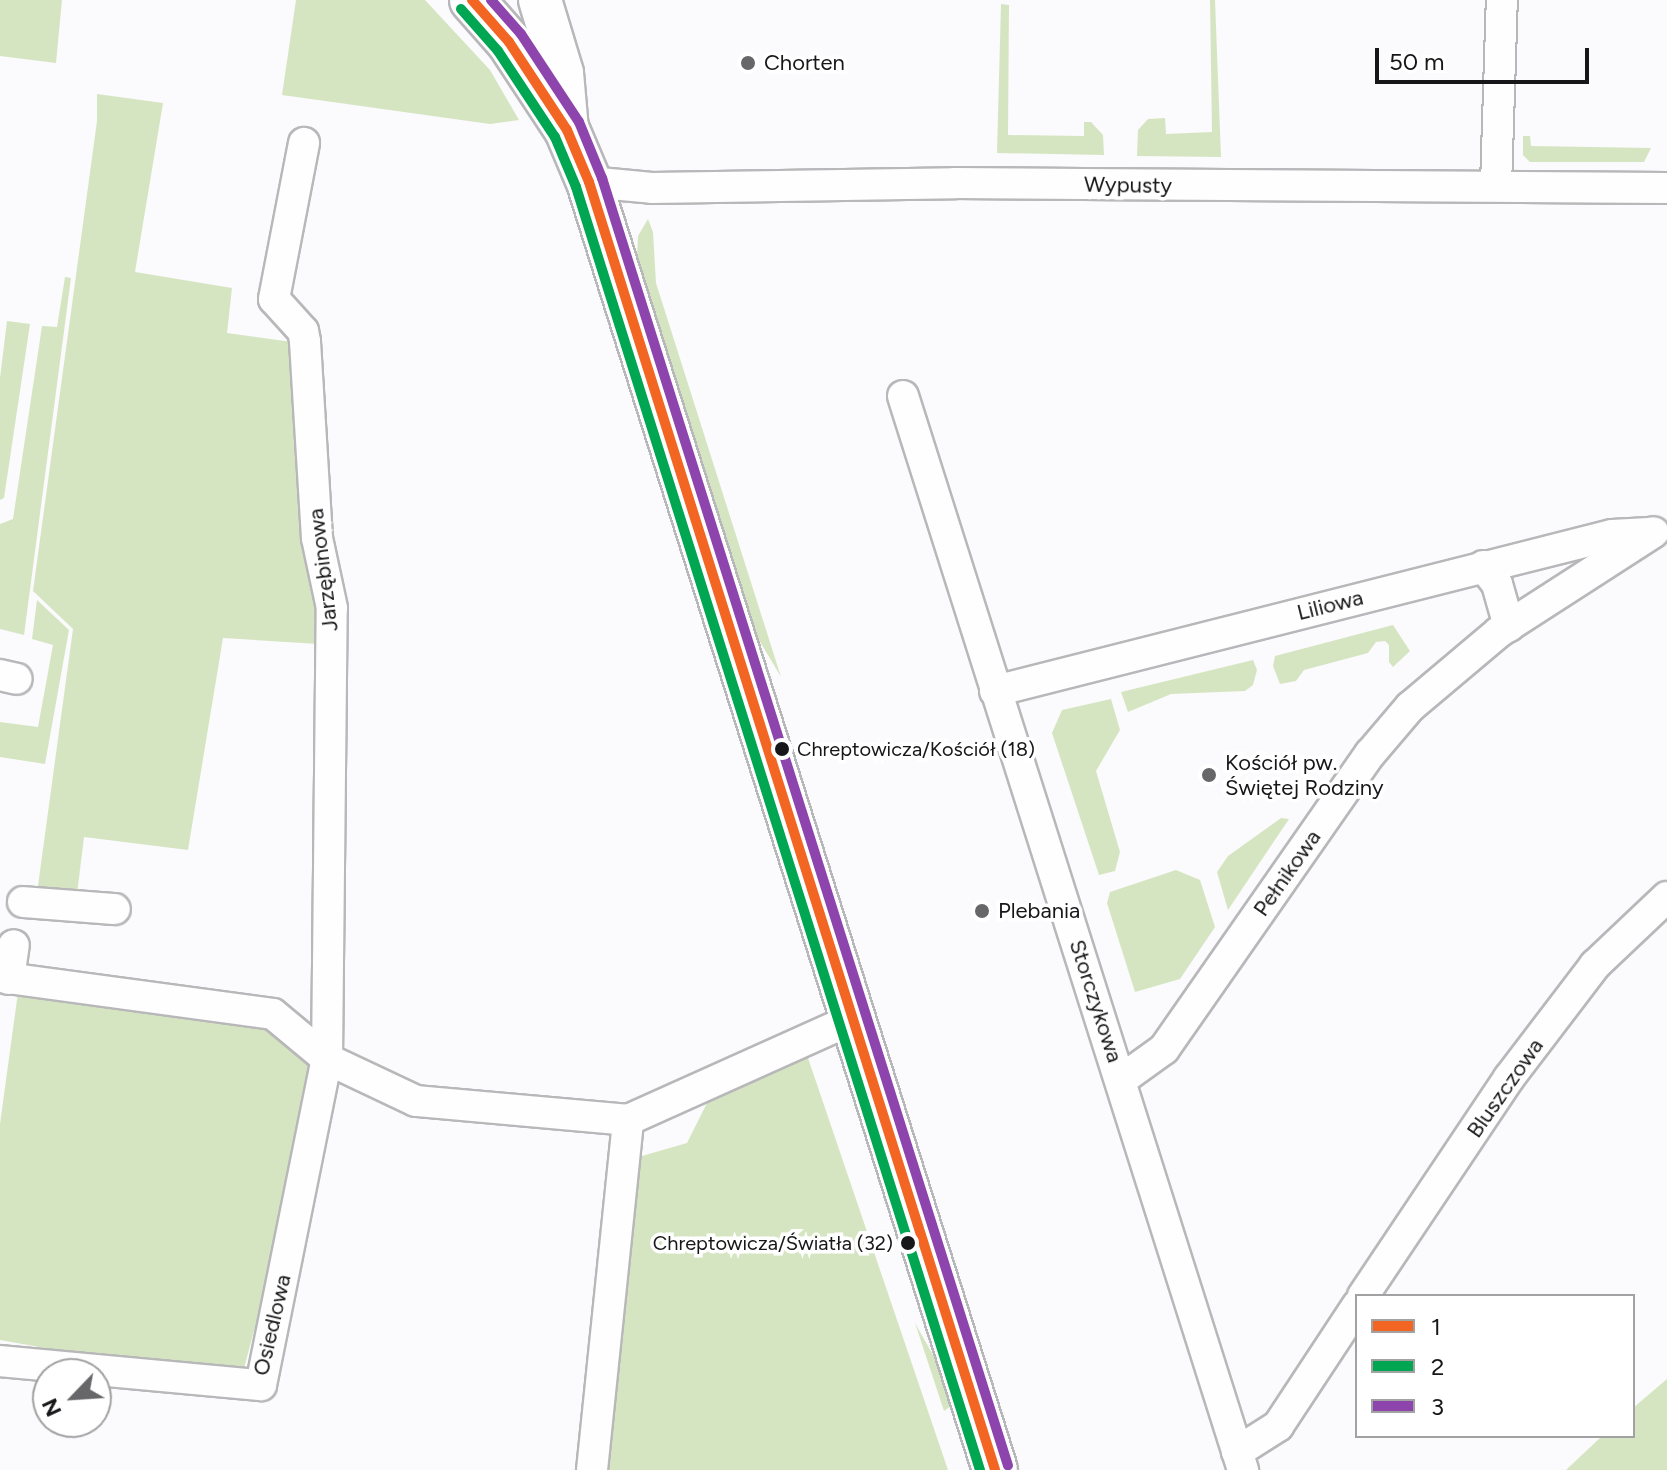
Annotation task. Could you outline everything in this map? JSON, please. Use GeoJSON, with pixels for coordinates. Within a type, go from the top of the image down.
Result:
{"type":"FeatureCollection","features":[{"type":"Feature","properties":{"kind":"main road"},"geometry":{"type":"LineString","coordinates":[[472,0],[509,42],[567,130],[589,182],[995,1470]]}},
{"type":"Feature","properties":{"kind":"main road"},"geometry":{"type":"LineString","coordinates":[[540,0],[562,73],[567,130]]}},
{"type":"Feature","properties":{"kind":"street"},"geometry":{"type":"LineString","coordinates":[[1496,186],[1502,0]]}},
{"type":"Feature","properties":{"kind":"street","name":"Jarzębinowa"},"geometry":{"type":"LineString","coordinates":[[304,143],[274,299],[303,331],[305,341],[317,538],[332,608],[327,1059]]}},
{"type":"Feature","properties":{"kind":"street","name":"Wypusty"},"geometry":{"type":"LineString","coordinates":[[589,182],[652,188],[955,183],[1667,188]]}},
{"type":"Feature","properties":{"kind":"street","name":"Storczykowa"},"geometry":{"type":"LineString","coordinates":[[903,396],[1240,1461]]}},
{"type":"Feature","properties":{"kind":"street","name":"Liliowa"},"geometry":{"type":"LineString","coordinates":[[995,691],[1612,535],[1660,532]]}},
{"type":"Feature","properties":{"kind":"street","name":"Pełnikowa"},"geometry":{"type":"LineString","coordinates":[[1121,1080],[1164,1049],[1370,754],[1410,707],[1509,626],[1660,532]]}},
{"type":"Feature","properties":{"kind":"street"},"geometry":{"type":"LineString","coordinates":[[1483,566],[1497,584],[1509,626]]}},
{"type":"Feature","properties":{"kind":"street","name":"Bluszczowa"},"geometry":{"type":"LineString","coordinates":[[1364,1294],[1509,1078],[1595,965],[1667,897]]}},
{"type":"Feature","properties":{"kind":"street"},"geometry":{"type":"LineString","coordinates":[[23,902],[115,909]]}},
{"type":"Feature","properties":{"kind":"street"},"geometry":{"type":"LineString","coordinates":[[14,945],[3,983],[273,1014],[327,1059],[416,1101],[628,1120],[853,1019]]}},
{"type":"Feature","properties":{"kind":"street","name":"Osiedlowa"},"geometry":{"type":"LineString","coordinates":[[0,1361],[261,1385],[327,1059]]}},
{"type":"Feature","properties":{"kind":"street"},"geometry":{"type":"LineString","coordinates":[[592,1470],[628,1120]]}},
{"type":"Feature","properties":{"kind":"street"},"geometry":{"type":"LineString","coordinates":[[1240,1461],[1278,1426],[1355,1309]]}},
{"type":"Feature","properties":{"kind":"green space"},"geometry":{"type":"Polygon","coordinates":[[[0,0],[62,0],[56,63],[0,56],[0,0]]]}},
{"type":"Feature","properties":{"kind":"green space"},"geometry":{"type":"Polygon","coordinates":[[[296,0],[425,0],[490,70],[519,120],[490,124],[282,95],[296,0]]]}},
{"type":"Feature","properties":{"kind":"green space"},"geometry":{"type":"Polygon","coordinates":[[[1210,0],[1215,0],[1221,157],[1137,156],[1138,130],[1148,119],[1165,118],[1166,134],[1212,132],[1210,0]]]}},
{"type":"Feature","properties":{"kind":"green space"},"geometry":{"type":"Polygon","coordinates":[[[1001,4],[1009,5],[1008,135],[1084,136],[1084,122],[1091,122],[1103,135],[1104,155],[997,153],[1001,4]]]}},
{"type":"Feature","properties":{"kind":"green space"},"geometry":{"type":"Polygon","coordinates":[[[97,94],[163,103],[135,272],[232,288],[227,333],[292,342],[302,388],[318,644],[223,638],[188,850],[84,837],[77,894],[37,893],[73,629],[33,591],[97,121],[97,94]]]}},
{"type":"Feature","properties":{"kind":"green space"},"geometry":{"type":"Polygon","coordinates":[[[1523,136],[1530,136],[1531,146],[1651,148],[1644,162],[1530,162],[1523,155],[1523,136]]]}},
{"type":"Feature","properties":{"kind":"green space"},"geometry":{"type":"Polygon","coordinates":[[[648,219],[653,232],[656,283],[781,677],[756,635],[637,258],[638,236],[648,219]]]}},
{"type":"Feature","properties":{"kind":"green space"},"geometry":{"type":"Polygon","coordinates":[[[65,277],[71,278],[24,635],[0,629],[0,524],[13,519],[42,326],[57,327],[65,277]]]}},
{"type":"Feature","properties":{"kind":"green space"},"geometry":{"type":"Polygon","coordinates":[[[7,321],[30,324],[4,498],[0,500],[0,378],[7,321]]]}},
{"type":"Feature","properties":{"kind":"green space"},"geometry":{"type":"Polygon","coordinates":[[[37,600],[69,630],[45,764],[0,757],[0,722],[38,727],[53,645],[32,639],[37,600]]]}},
{"type":"Feature","properties":{"kind":"green space"},"geometry":{"type":"Polygon","coordinates":[[[1393,625],[1410,651],[1393,667],[1389,662],[1389,645],[1385,641],[1376,642],[1368,653],[1304,670],[1296,681],[1280,684],[1273,666],[1275,656],[1393,625]]]}},
{"type":"Feature","properties":{"kind":"green space"},"geometry":{"type":"Polygon","coordinates":[[[1253,660],[1257,670],[1253,685],[1245,691],[1171,694],[1128,712],[1121,692],[1253,660]]]}},
{"type":"Feature","properties":{"kind":"green space"},"geometry":{"type":"Polygon","coordinates":[[[1111,699],[1120,730],[1096,771],[1120,852],[1115,871],[1099,875],[1052,733],[1062,710],[1111,699]]]}},
{"type":"Feature","properties":{"kind":"green space"},"geometry":{"type":"Polygon","coordinates":[[[1281,818],[1289,819],[1228,910],[1217,872],[1228,856],[1281,818]]]}},
{"type":"Feature","properties":{"kind":"green space"},"geometry":{"type":"Polygon","coordinates":[[[1176,870],[1200,880],[1215,927],[1180,979],[1135,992],[1107,903],[1110,892],[1176,870]]]}},
{"type":"Feature","properties":{"kind":"green space"},"geometry":{"type":"Polygon","coordinates":[[[19,985],[273,1014],[327,1059],[240,1383],[0,1340],[0,1124],[19,985]]]}},
{"type":"Feature","properties":{"kind":"green space"},"geometry":{"type":"Polygon","coordinates":[[[807,1055],[948,1470],[607,1470],[635,1158],[687,1143],[711,1095],[763,1077],[807,1055]]]}},
{"type":"Feature","properties":{"kind":"green space"},"geometry":{"type":"Polygon","coordinates":[[[915,1323],[937,1362],[954,1404],[944,1411],[915,1323]]]}},
{"type":"Feature","properties":{"kind":"green space"},"geometry":{"type":"Polygon","coordinates":[[[1667,1379],[1667,1470],[1566,1470],[1600,1438],[1635,1438],[1635,1406],[1667,1379]]]}},
{"type":"Feature","properties":{"kind":"transit line","name":"1"},"geometry":{"type":"LineString","coordinates":[[472,0],[509,42],[567,130],[589,182],[995,1470]]}},
{"type":"Feature","properties":{"kind":"transit line","name":"3"},"geometry":{"type":"LineString","coordinates":[[491,0],[521,34],[579,122],[602,178],[1008,1466]]}},
{"type":"Feature","properties":{"kind":"transit line","name":"2"},"geometry":{"type":"LineString","coordinates":[[461,9],[498,51],[555,137],[576,187],[980,1470]]}},
{"type":"Feature","properties":{"kind":"place","name":"Chorten"},"geometry":{"type":"Point","coordinates":[748,63]}},
{"type":"Feature","properties":{"kind":"place","name":"Chreptowicza/Kościół (18)"},"geometry":{"type":"Point","coordinates":[782,749]}},
{"type":"Feature","properties":{"kind":"place","name":"Kościół pw. Świętej Rodziny"},"geometry":{"type":"Point","coordinates":[1209,775]}},
{"type":"Feature","properties":{"kind":"place","name":"Plebania"},"geometry":{"type":"Point","coordinates":[982,911]}},
{"type":"Feature","properties":{"kind":"place","name":"Chreptowicza/Światła (32)"},"geometry":{"type":"Point","coordinates":[908,1243]}}]}
